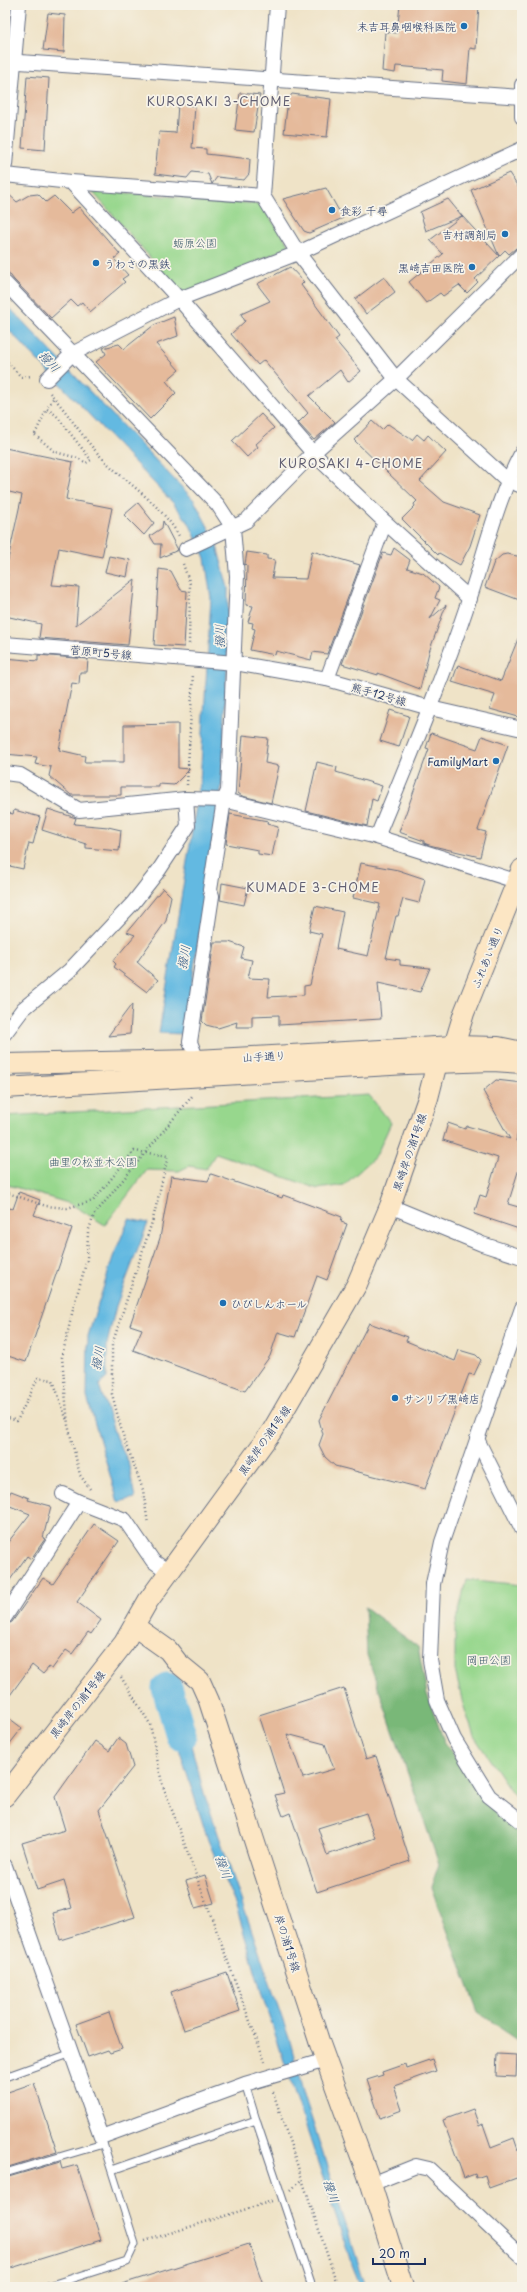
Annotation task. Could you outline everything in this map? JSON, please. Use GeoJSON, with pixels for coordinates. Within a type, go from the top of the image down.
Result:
{"type":"FeatureCollection","features":[{"type":"Feature","properties":{"kind":"street"},"geometry":{"type":"LineString","coordinates":[[5,165],[10,61],[19,5]]}},
{"type":"Feature","properties":{"kind":"street"},"geometry":{"type":"LineString","coordinates":[[277,5],[263,196],[298,253],[396,379],[507,480],[522,486]]}},
{"type":"Feature","properties":{"kind":"street"},"geometry":{"type":"LineString","coordinates":[[10,61],[272,79],[522,93],[522,117]]}},
{"type":"Feature","properties":{"kind":"street"},"geometry":{"type":"LineString","coordinates":[[43,382],[68,359],[179,299],[298,253],[522,149]]}},
{"type":"Feature","properties":{"kind":"street"},"geometry":{"type":"LineString","coordinates":[[5,175],[71,182],[263,196]]}},
{"type":"Feature","properties":{"kind":"street"},"geometry":{"type":"LineString","coordinates":[[71,182],[179,299],[314,453],[385,522],[470,599]]}},
{"type":"Feature","properties":{"kind":"street"},"geometry":{"type":"LineString","coordinates":[[190,547],[246,521],[314,453],[396,379],[522,254]]}},
{"type":"Feature","properties":{"kind":"street"},"geometry":{"type":"LineString","coordinates":[[5,283],[68,359],[218,505],[227,531],[238,576],[228,792],[224,800],[190,1042],[197,1060]]}},
{"type":"Feature","properties":{"kind":"street"},"geometry":{"type":"LineString","coordinates":[[377,837],[430,708],[470,599],[507,480],[522,452]]}},
{"type":"Feature","properties":{"kind":"street"},"geometry":{"type":"LineString","coordinates":[[328,679],[385,522]]}},
{"type":"Feature","properties":{"kind":"street","name":"菅原町5号線"},"geometry":{"type":"LineString","coordinates":[[5,644],[235,663]]}},
{"type":"Feature","properties":{"kind":"street","name":"熊手12号線"},"geometry":{"type":"LineString","coordinates":[[235,663],[328,679],[430,708],[522,729]]}},
{"type":"Feature","properties":{"kind":"street"},"geometry":{"type":"LineString","coordinates":[[5,774],[20,775],[79,810],[186,799],[224,800],[377,837],[521,878]]}},
{"type":"Feature","properties":{"kind":"street"},"geometry":{"type":"LineString","coordinates":[[5,1033],[23,1008],[69,971],[133,903],[159,870],[188,826],[186,799]]}},
{"type":"Feature","properties":{"kind":"street","name":"ふれあい通り"},"geometry":{"type":"LineString","coordinates":[[454,1046],[464,1013],[521,878]]}},
{"type":"Feature","properties":{"kind":"street"},"geometry":{"type":"LineString","coordinates":[[437,1062],[454,1046]]}},
{"type":"Feature","properties":{"kind":"street","name":"山手通り"},"geometry":{"type":"LineString","coordinates":[[5,1064],[197,1060],[454,1046],[498,1047],[522,1052]]}},
{"type":"Feature","properties":{"kind":"street","name":"山手通り"},"geometry":{"type":"LineString","coordinates":[[5,1088],[437,1062],[493,1061],[522,1063]]}},
{"type":"Feature","properties":{"kind":"street","name":"黒崎岸の浦1号線"},"geometry":{"type":"LineString","coordinates":[[5,1796],[124,1643],[148,1601],[170,1573],[272,1430],[305,1377],[366,1268],[390,1206],[428,1098],[437,1062]]}},
{"type":"Feature","properties":{"kind":"street"},"geometry":{"type":"LineString","coordinates":[[390,1206],[482,1244],[522,1257]]}},
{"type":"Feature","properties":{"kind":"street"},"geometry":{"type":"LineString","coordinates":[[522,1308],[442,1542],[433,1584],[430,1660],[437,1700],[454,1739],[489,1796],[522,1822]]}},
{"type":"Feature","properties":{"kind":"street"},"geometry":{"type":"LineString","coordinates":[[477,1439],[522,1529]]}},
{"type":"Feature","properties":{"kind":"street"},"geometry":{"type":"LineString","coordinates":[[63,1494],[78,1502],[125,1520],[153,1561],[170,1573]]}},
{"type":"Feature","properties":{"kind":"street"},"geometry":{"type":"LineString","coordinates":[[5,1616],[78,1502]]}},
{"type":"Feature","properties":{"kind":"street","name":"岸の浦1号線"},"geometry":{"type":"LineString","coordinates":[[134,1626],[168,1650],[178,1663],[200,1681],[209,1701],[317,2063],[370,2184],[403,2287]]}},
{"type":"Feature","properties":{"kind":"street"},"geometry":{"type":"LineString","coordinates":[[5,1866],[102,2141],[245,2084],[273,2082],[317,2063]]}},
{"type":"Feature","properties":{"kind":"street"},"geometry":{"type":"LineString","coordinates":[[370,2184],[416,2166],[429,2169],[522,2257]]}},
{"type":"Feature","properties":{"kind":"lane"},"geometry":{"type":"LineString","coordinates":[[5,2077],[72,2053]]}},
{"type":"Feature","properties":{"kind":"lane"},"geometry":{"type":"LineString","coordinates":[[245,2084],[311,2286]]}},
{"type":"Feature","properties":{"kind":"lane"},"geometry":{"type":"LineString","coordinates":[[112,2170],[256,2120]]}},
{"type":"Feature","properties":{"kind":"lane"},"geometry":{"type":"LineString","coordinates":[[5,2173],[102,2141],[135,2244],[127,2261],[45,2287]]}},
{"type":"Feature","properties":{"kind":"path"},"geometry":{"type":"LineString","coordinates":[[5,359],[21,377],[32,376],[43,382],[54,398],[104,459],[138,488],[173,525],[190,547],[183,564],[190,584],[194,666],[186,799]]}},
{"type":"Feature","properties":{"kind":"path"},"geometry":{"type":"LineString","coordinates":[[47,409],[56,415],[91,460],[86,463],[78,458],[55,452],[35,435],[47,409],[54,398]]}},
{"type":"Feature","properties":{"kind":"path"},"geometry":{"type":"LineString","coordinates":[[68,1425],[62,1357],[74,1304],[87,1260],[88,1232],[94,1215],[194,1093]]}},
{"type":"Feature","properties":{"kind":"path"},"geometry":{"type":"LineString","coordinates":[[5,1143],[5,1150]]}},
{"type":"Feature","properties":{"kind":"path"},"geometry":{"type":"LineString","coordinates":[[5,1192],[46,1206],[67,1208],[94,1201],[134,1151],[168,1156],[153,1219],[112,1345],[112,1394],[122,1432],[143,1490],[148,1531],[144,1524]]}},
{"type":"Feature","properties":{"kind":"path"},"geometry":{"type":"LineString","coordinates":[[5,1417],[17,1421],[38,1378],[53,1380],[68,1425],[80,1475],[91,1490]]}},
{"type":"Feature","properties":{"kind":"path"},"geometry":{"type":"LineString","coordinates":[[120,1675],[150,1724],[162,1783],[265,2062]]}},
{"type":"Feature","properties":{"kind":"path"},"geometry":{"type":"LineString","coordinates":[[273,2082],[302,2179],[338,2287]]}},
{"type":"Feature","properties":{"kind":"path"},"geometry":{"type":"LineString","coordinates":[[135,2244],[283,2198],[302,2179]]}},
{"type":"Feature","properties":{"kind":"green space","name":"蛎原公園"},"geometry":{"type":"Polygon","coordinates":[[[91,190],[260,204],[290,246],[184,296],[91,190]]]}},
{"type":"Feature","properties":{"kind":"green space","name":"曲里の松並木公園"},"geometry":{"type":"Polygon","coordinates":[[[369,1095],[391,1123],[376,1156],[344,1185],[318,1189],[216,1153],[206,1169],[189,1166],[179,1171],[147,1170],[105,1225],[71,1204],[5,1184],[5,1116],[369,1095]]]}},
{"type":"Feature","properties":{"kind":"green space","name":"岡田公園"},"geometry":{"type":"Polygon","coordinates":[[[466,1579],[522,1585],[522,1802],[512,1793],[474,1736],[463,1704],[455,1670],[455,1629],[466,1579]]]}},
{"type":"Feature","properties":{"kind":"green space"},"geometry":{"type":"Polygon","coordinates":[[[365,1607],[418,1647],[427,1694],[444,1741],[482,1798],[522,1831],[522,2043],[478,2012],[431,1887],[439,1864],[367,1655],[365,1607]]]}},
{"type":"Feature","properties":{"kind":"water"},"geometry":{"type":"Polygon","coordinates":[[[5,303],[194,500],[216,542],[228,588],[228,645],[222,783],[184,1034],[159,1033],[200,782],[211,598],[205,558],[189,523],[174,504],[5,326],[5,303]]]}},
{"type":"Feature","properties":{"kind":"water"},"geometry":{"type":"Polygon","coordinates":[[[129,1219],[148,1223],[116,1306],[107,1344],[107,1378],[99,1385],[116,1438],[128,1461],[135,1498],[118,1502],[87,1397],[88,1336],[113,1257],[129,1219]]]}},
{"type":"Feature","properties":{"kind":"water"},"geometry":{"type":"Polygon","coordinates":[[[177,1693],[204,1793],[290,2041],[303,2092],[366,2287],[361,2287],[351,2262],[263,1998],[236,1906],[208,1840],[162,1695],[177,1693]]]}},
{"type":"Feature","properties":{"kind":"building"},"geometry":{"type":"Polygon","coordinates":[[[400,5],[479,5],[476,49],[470,48],[467,84],[442,81],[443,70],[396,66],[395,73],[382,71],[385,32],[397,33],[400,5]]]}},
{"type":"Feature","properties":{"kind":"building"},"geometry":{"type":"Polygon","coordinates":[[[48,13],[65,15],[64,52],[43,50],[48,13]]]}},
{"type":"Feature","properties":{"kind":"building"},"geometry":{"type":"Polygon","coordinates":[[[27,76],[49,78],[45,150],[22,148],[27,76]]]}},
{"type":"Feature","properties":{"kind":"building"},"geometry":{"type":"Polygon","coordinates":[[[240,93],[260,95],[254,132],[235,130],[240,93]]]}},
{"type":"Feature","properties":{"kind":"building"},"geometry":{"type":"Polygon","coordinates":[[[292,94],[331,99],[327,137],[284,133],[288,99],[292,94]]]}},
{"type":"Feature","properties":{"kind":"building"},"geometry":{"type":"Polygon","coordinates":[[[178,104],[195,106],[192,148],[206,149],[206,154],[250,159],[249,174],[244,180],[217,177],[212,184],[208,174],[192,172],[187,178],[155,174],[159,132],[176,133],[178,104]]]}},
{"type":"Feature","properties":{"kind":"building"},"geometry":{"type":"Polygon","coordinates":[[[509,173],[522,193],[522,243],[509,254],[505,250],[499,256],[471,190],[509,173]]]}},
{"type":"Feature","properties":{"kind":"building"},"geometry":{"type":"Polygon","coordinates":[[[326,188],[343,218],[309,233],[304,231],[283,199],[326,188]]]}},
{"type":"Feature","properties":{"kind":"building"},"geometry":{"type":"Polygon","coordinates":[[[5,191],[17,202],[29,195],[38,194],[46,202],[54,196],[71,213],[79,207],[120,254],[114,259],[128,275],[122,279],[125,282],[90,312],[82,302],[77,306],[71,300],[51,318],[14,280],[5,268],[5,191]]]}},
{"type":"Feature","properties":{"kind":"building"},"geometry":{"type":"Polygon","coordinates":[[[448,199],[462,216],[426,231],[420,212],[448,199]]]}},
{"type":"Feature","properties":{"kind":"building"},"geometry":{"type":"Polygon","coordinates":[[[462,216],[499,256],[475,279],[478,282],[467,293],[459,285],[443,296],[440,293],[426,303],[409,282],[443,254],[430,240],[462,216]]]}},
{"type":"Feature","properties":{"kind":"building"},"geometry":{"type":"Polygon","coordinates":[[[290,267],[304,282],[301,285],[339,337],[335,340],[361,371],[348,382],[340,370],[309,396],[335,422],[314,440],[298,423],[308,413],[264,360],[258,365],[231,334],[245,321],[241,314],[270,301],[257,284],[290,267]]]}},
{"type":"Feature","properties":{"kind":"building"},"geometry":{"type":"Polygon","coordinates":[[[384,277],[395,292],[366,314],[355,299],[384,277]]]}},
{"type":"Feature","properties":{"kind":"building"},"geometry":{"type":"Polygon","coordinates":[[[174,317],[178,336],[156,344],[179,370],[166,381],[176,393],[150,419],[96,362],[106,354],[103,348],[119,344],[124,349],[154,325],[174,317]]]}},
{"type":"Feature","properties":{"kind":"building"},"geometry":{"type":"Polygon","coordinates":[[[261,414],[274,428],[256,444],[258,447],[247,457],[232,441],[261,414]]]}},
{"type":"Feature","properties":{"kind":"building"},"geometry":{"type":"Polygon","coordinates":[[[372,421],[382,430],[388,424],[412,440],[417,434],[424,440],[428,435],[446,452],[420,481],[444,502],[480,515],[470,546],[460,565],[439,553],[438,555],[402,519],[415,506],[414,504],[417,501],[354,440],[372,421]]]}},
{"type":"Feature","properties":{"kind":"building"},"geometry":{"type":"Polygon","coordinates":[[[5,448],[73,462],[66,499],[112,508],[102,557],[59,548],[52,585],[79,587],[76,625],[135,579],[128,645],[39,638],[41,624],[5,616],[5,591],[8,574],[5,573],[22,495],[5,491],[5,448]]]}},
{"type":"Feature","properties":{"kind":"building"},"geometry":{"type":"Polygon","coordinates":[[[138,503],[154,523],[144,535],[124,515],[138,503]]]}},
{"type":"Feature","properties":{"kind":"building"},"geometry":{"type":"Polygon","coordinates":[[[163,521],[178,550],[160,558],[161,544],[155,544],[150,536],[162,528],[163,521]]]}},
{"type":"Feature","properties":{"kind":"building"},"geometry":{"type":"Polygon","coordinates":[[[394,548],[410,560],[407,568],[423,573],[439,587],[435,598],[440,600],[430,619],[446,605],[429,652],[420,689],[378,673],[378,675],[342,664],[383,553],[391,555],[394,548]]]}},
{"type":"Feature","properties":{"kind":"building"},"geometry":{"type":"Polygon","coordinates":[[[312,551],[360,565],[327,654],[313,652],[311,660],[276,651],[275,655],[250,650],[255,629],[252,628],[253,623],[248,622],[253,606],[246,605],[247,566],[245,564],[247,552],[267,555],[267,559],[275,560],[272,578],[306,579],[312,551]]]}},
{"type":"Feature","properties":{"kind":"building"},"geometry":{"type":"Polygon","coordinates":[[[507,554],[522,557],[522,601],[485,587],[494,562],[502,555],[507,554]]]}},
{"type":"Feature","properties":{"kind":"building"},"geometry":{"type":"Polygon","coordinates":[[[109,556],[130,560],[127,577],[105,572],[109,556]]]}},
{"type":"Feature","properties":{"kind":"building"},"geometry":{"type":"Polygon","coordinates":[[[159,569],[171,571],[181,590],[187,591],[184,647],[154,645],[159,569]]]}},
{"type":"Feature","properties":{"kind":"building"},"geometry":{"type":"Polygon","coordinates":[[[520,634],[522,635],[522,718],[490,709],[495,695],[452,682],[458,665],[501,681],[520,634]]]}},
{"type":"Feature","properties":{"kind":"building"},"geometry":{"type":"Polygon","coordinates":[[[38,655],[88,659],[87,672],[80,672],[79,684],[72,683],[59,750],[85,756],[84,762],[124,762],[124,725],[178,724],[178,768],[190,769],[174,785],[159,784],[159,787],[121,787],[121,795],[71,795],[49,776],[51,767],[35,764],[37,757],[5,754],[5,658],[38,661],[38,655]]]}},
{"type":"Feature","properties":{"kind":"building"},"geometry":{"type":"Polygon","coordinates":[[[390,710],[409,716],[399,747],[380,741],[390,710]]]}},
{"type":"Feature","properties":{"kind":"building"},"geometry":{"type":"Polygon","coordinates":[[[431,733],[477,749],[482,736],[508,745],[478,830],[486,832],[480,857],[429,845],[424,843],[424,841],[399,832],[429,749],[426,748],[431,733]]]}},
{"type":"Feature","properties":{"kind":"building"},"geometry":{"type":"Polygon","coordinates":[[[243,735],[268,738],[265,763],[279,766],[271,803],[242,796],[238,793],[243,735]]]}},
{"type":"Feature","properties":{"kind":"building"},"geometry":{"type":"Polygon","coordinates":[[[317,762],[337,767],[336,772],[382,786],[377,801],[372,799],[367,826],[306,811],[317,762]]]}},
{"type":"Feature","properties":{"kind":"building"},"geometry":{"type":"Polygon","coordinates":[[[48,809],[76,818],[74,824],[108,827],[121,830],[119,851],[86,848],[86,844],[42,830],[48,809]]]}},
{"type":"Feature","properties":{"kind":"building"},"geometry":{"type":"Polygon","coordinates":[[[14,810],[40,817],[33,844],[29,843],[23,869],[5,865],[5,812],[13,814],[14,810]]]}},
{"type":"Feature","properties":{"kind":"building"},"geometry":{"type":"Polygon","coordinates":[[[230,814],[268,821],[267,824],[278,827],[272,856],[258,854],[258,850],[226,844],[230,814]]]}},
{"type":"Feature","properties":{"kind":"building"},"geometry":{"type":"Polygon","coordinates":[[[361,863],[398,870],[425,879],[419,903],[403,899],[398,916],[396,916],[386,958],[400,960],[400,965],[430,968],[420,992],[378,983],[381,1019],[279,1025],[279,1015],[252,1016],[252,1027],[236,1027],[237,1022],[218,1028],[206,1025],[202,1021],[214,942],[229,942],[244,947],[241,958],[252,960],[248,978],[270,979],[268,997],[304,995],[304,986],[310,985],[322,934],[309,931],[315,906],[343,912],[336,949],[368,956],[380,904],[353,898],[361,863]]]}},
{"type":"Feature","properties":{"kind":"building"},"geometry":{"type":"Polygon","coordinates":[[[222,883],[248,888],[244,905],[220,900],[222,883]]]}},
{"type":"Feature","properties":{"kind":"building"},"geometry":{"type":"Polygon","coordinates":[[[163,888],[171,896],[166,921],[137,962],[158,980],[147,992],[114,967],[116,964],[113,961],[135,935],[127,932],[163,888]]]}},
{"type":"Feature","properties":{"kind":"building"},"geometry":{"type":"Polygon","coordinates":[[[132,1004],[130,1034],[108,1036],[132,1004]]]}},
{"type":"Feature","properties":{"kind":"building"},"geometry":{"type":"Polygon","coordinates":[[[496,1080],[522,1083],[522,1111],[516,1141],[522,1143],[522,1159],[508,1204],[522,1208],[522,1230],[474,1214],[480,1195],[486,1197],[498,1158],[443,1140],[448,1123],[465,1129],[467,1126],[510,1139],[483,1091],[496,1080]]]}},
{"type":"Feature","properties":{"kind":"building","name":"ひびしんホール"},"geometry":{"type":"Polygon","coordinates":[[[211,1174],[282,1198],[283,1195],[342,1217],[341,1222],[347,1224],[327,1280],[317,1276],[295,1337],[278,1332],[270,1356],[245,1391],[133,1350],[142,1329],[130,1325],[160,1238],[171,1176],[208,1181],[211,1174]]]}},
{"type":"Feature","properties":{"kind":"building"},"geometry":{"type":"Polygon","coordinates":[[[19,1192],[40,1200],[34,1215],[72,1228],[26,1362],[5,1355],[5,1207],[13,1209],[19,1192]]]}},
{"type":"Feature","properties":{"kind":"building","name":"サンリブ黒崎店"},"geometry":{"type":"Polygon","coordinates":[[[369,1323],[408,1337],[406,1341],[455,1361],[459,1350],[476,1355],[481,1360],[474,1375],[469,1374],[425,1489],[335,1466],[325,1457],[319,1445],[323,1434],[319,1420],[369,1323]]]}},
{"type":"Feature","properties":{"kind":"building"},"geometry":{"type":"Polygon","coordinates":[[[11,1491],[29,1498],[28,1500],[51,1506],[43,1538],[45,1539],[31,1559],[27,1556],[5,1587],[5,1546],[30,1514],[5,1504],[5,1494],[9,1495],[11,1491]]]}},
{"type":"Feature","properties":{"kind":"building"},"geometry":{"type":"Polygon","coordinates":[[[94,1524],[119,1541],[77,1602],[101,1620],[91,1634],[88,1632],[72,1654],[66,1650],[52,1669],[49,1667],[43,1674],[32,1665],[5,1702],[5,1625],[12,1622],[43,1578],[53,1584],[94,1524]]]}},
{"type":"Feature","properties":{"kind":"building"},"geometry":{"type":"Polygon","coordinates":[[[344,1688],[366,1759],[376,1756],[410,1861],[317,1892],[290,1813],[283,1816],[275,1795],[284,1793],[259,1715],[344,1688]],[[287,1734],[303,1778],[334,1769],[325,1744],[287,1734]],[[366,1813],[318,1828],[327,1855],[375,1838],[366,1813]]]}},
{"type":"Feature","properties":{"kind":"building"},"geometry":{"type":"Polygon","coordinates":[[[5,1715],[22,1728],[5,1750],[5,1715]]]}},
{"type":"Feature","properties":{"kind":"building"},"geometry":{"type":"Polygon","coordinates":[[[118,1738],[126,1744],[133,1767],[99,1810],[135,1917],[60,1940],[53,1913],[72,1908],[64,1881],[37,1890],[22,1843],[65,1830],[55,1797],[95,1741],[109,1751],[118,1738]]]}},
{"type":"Feature","properties":{"kind":"building"},"geometry":{"type":"Polygon","coordinates":[[[205,1875],[214,1903],[195,1908],[186,1881],[205,1875]]]}},
{"type":"Feature","properties":{"kind":"building"},"geometry":{"type":"Polygon","coordinates":[[[227,1973],[240,2011],[184,2030],[171,1992],[227,1973]]]}},
{"type":"Feature","properties":{"kind":"building"},"geometry":{"type":"Polygon","coordinates":[[[109,2012],[122,2049],[110,2053],[108,2050],[88,2057],[76,2024],[109,2012]]]}},
{"type":"Feature","properties":{"kind":"building"},"geometry":{"type":"Polygon","coordinates":[[[497,2054],[517,2055],[516,2077],[496,2076],[497,2054]]]}},
{"type":"Feature","properties":{"kind":"building"},"geometry":{"type":"Polygon","coordinates":[[[432,2059],[436,2071],[394,2086],[402,2110],[380,2118],[367,2080],[383,2075],[382,2072],[405,2064],[406,2068],[432,2059]]]}},
{"type":"Feature","properties":{"kind":"building"},"geometry":{"type":"Polygon","coordinates":[[[34,2083],[57,2152],[5,2168],[5,2093],[34,2083]]]}},
{"type":"Feature","properties":{"kind":"building"},"geometry":{"type":"Polygon","coordinates":[[[473,2109],[479,2126],[483,2124],[491,2147],[514,2138],[518,2150],[522,2149],[522,2176],[489,2188],[485,2175],[476,2178],[475,2174],[464,2178],[443,2120],[473,2109]]]}},
{"type":"Feature","properties":{"kind":"building"},"geometry":{"type":"Polygon","coordinates":[[[60,2162],[62,2169],[77,2165],[101,2240],[5,2270],[5,2178],[60,2162]]]}},
{"type":"Feature","properties":{"kind":"building"},"geometry":{"type":"Polygon","coordinates":[[[249,2244],[264,2287],[122,2287],[122,2284],[249,2244]]]}},
{"type":"Feature","properties":{"kind":"waterway","name":"撥川"},"geometry":{"type":"LineString","coordinates":[[167,1688],[181,1735]]}},
{"type":"Feature","properties":{"kind":"place","name":"末吉耳鼻咽喉科医院"},"geometry":{"type":"Point","coordinates":[464,26]}},
{"type":"Feature","properties":{"kind":"place","name":"食彩 千尋"},"geometry":{"type":"Point","coordinates":[332,210]}},
{"type":"Feature","properties":{"kind":"place","name":"吉村調剤局"},"geometry":{"type":"Point","coordinates":[505,234]}},
{"type":"Feature","properties":{"kind":"place","name":"うわさの黒鉄"},"geometry":{"type":"Point","coordinates":[96,263]}},
{"type":"Feature","properties":{"kind":"place","name":"黒崎吉田医院"},"geometry":{"type":"Point","coordinates":[472,267]}},
{"type":"Feature","properties":{"kind":"place","name":"FamilyMart"},"geometry":{"type":"Point","coordinates":[496,761]}},
{"type":"Feature","properties":{"kind":"place","name":"ひびしんホール"},"geometry":{"type":"Point","coordinates":[223,1303]}},
{"type":"Feature","properties":{"kind":"place","name":"サンリブ黒崎店"},"geometry":{"type":"Point","coordinates":[395,1398]}},
{"type":"Feature","properties":{"kind":"district","name":"KUROSAKI 3-CHOME"},"geometry":{"type":"Point","coordinates":[219,101]}},
{"type":"Feature","properties":{"kind":"district","name":"KUROSAKI 4-CHOME"},"geometry":{"type":"Point","coordinates":[351,463]}},
{"type":"Feature","properties":{"kind":"district","name":"KUMADE 3-CHOME"},"geometry":{"type":"Point","coordinates":[313,887]}}]}
